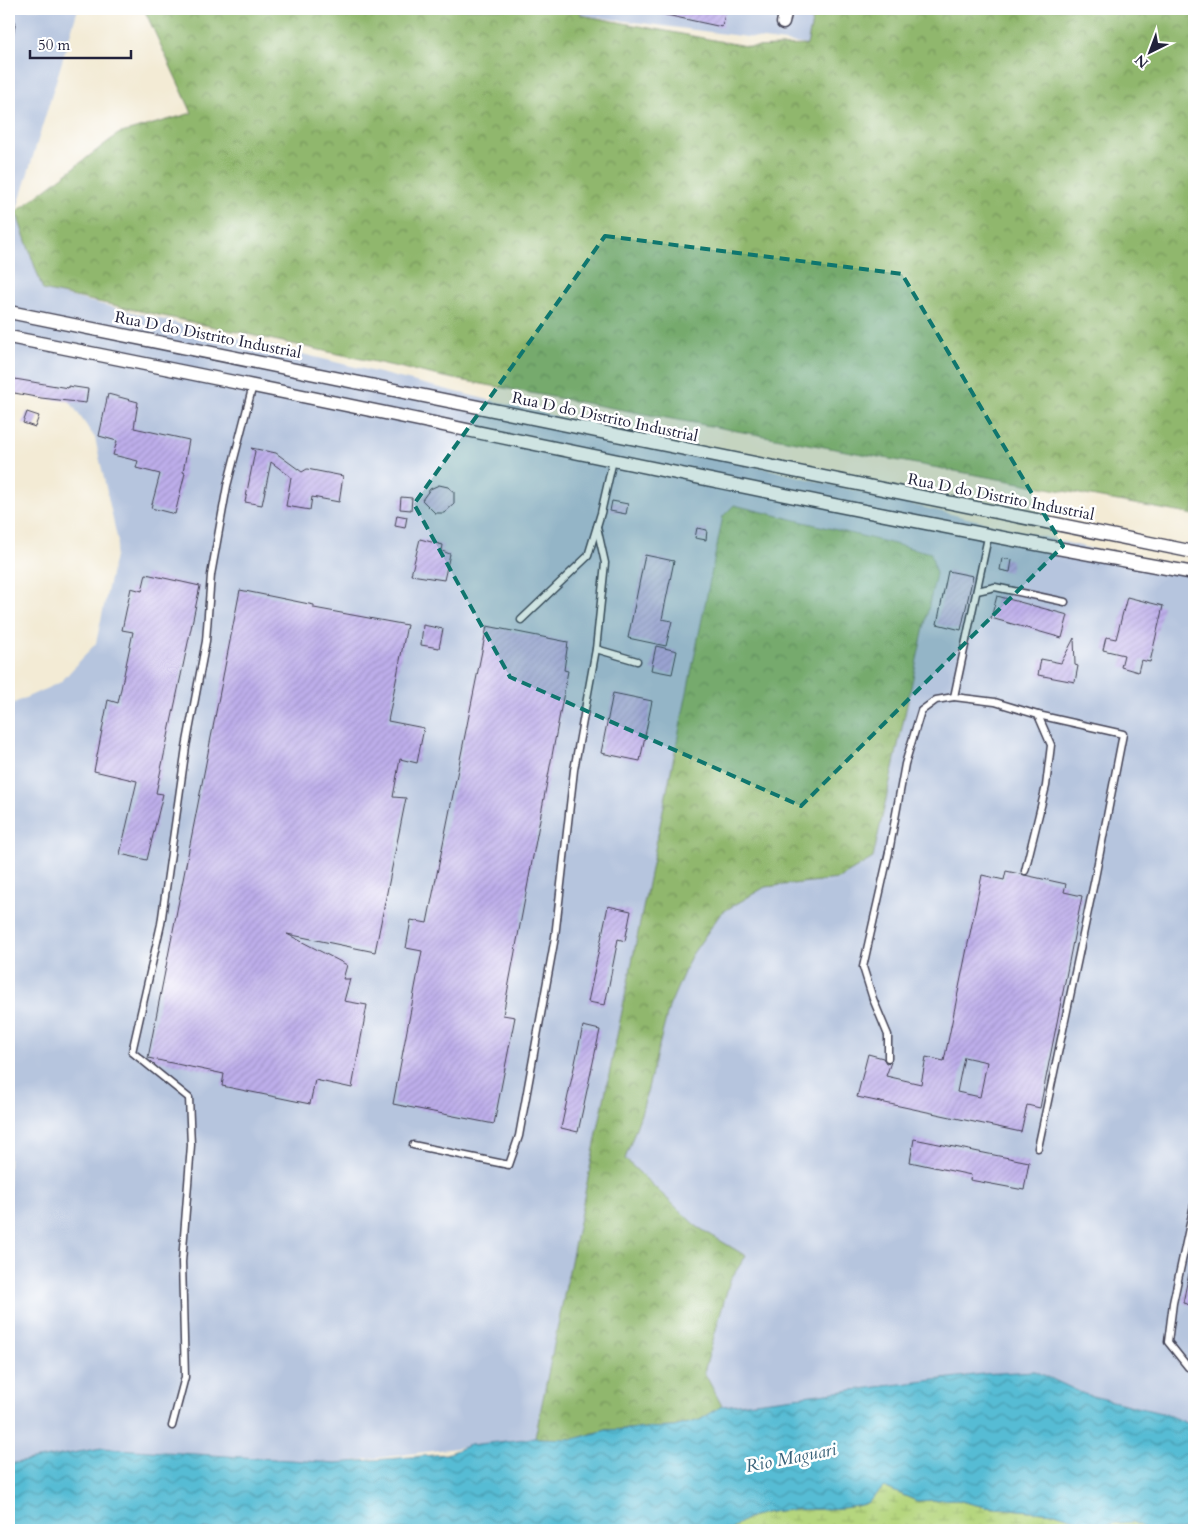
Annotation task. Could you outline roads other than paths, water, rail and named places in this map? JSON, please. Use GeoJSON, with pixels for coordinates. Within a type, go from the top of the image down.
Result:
{"type":"FeatureCollection","features":[{"type":"Feature","properties":{"kind":"street"},"geometry":{"type":"LineString","coordinates":[[783,23],[786,9]]}},
{"type":"Feature","properties":{"kind":"street","name":"Rua D do Distrito Industrial"},"geometry":{"type":"LineString","coordinates":[[9,312],[1194,552]]}},
{"type":"Feature","properties":{"kind":"street"},"geometry":{"type":"LineString","coordinates":[[9,337],[253,385],[988,537],[1194,573]]}},
{"type":"Feature","properties":{"kind":"street"},"geometry":{"type":"LineString","coordinates":[[253,385],[256,362]]}},
{"type":"Feature","properties":{"kind":"lane"},"geometry":{"type":"LineString","coordinates":[[9,19],[11,24],[9,36]]}},
{"type":"Feature","properties":{"kind":"lane"},"geometry":{"type":"LineString","coordinates":[[172,1426],[185,1377],[182,1262],[191,1146],[189,1098],[132,1052],[161,924],[186,746],[206,641],[211,575],[227,486],[253,385]]}},
{"type":"Feature","properties":{"kind":"lane"},"geometry":{"type":"LineString","coordinates":[[521,620],[588,556],[614,459]]}},
{"type":"Feature","properties":{"kind":"lane"},"geometry":{"type":"LineString","coordinates":[[413,1145],[509,1165],[519,1136],[555,937],[574,770],[596,649],[605,563],[597,527]]}},
{"type":"Feature","properties":{"kind":"lane"},"geometry":{"type":"LineString","coordinates":[[954,697],[988,537]]}},
{"type":"Feature","properties":{"kind":"lane"},"geometry":{"type":"LineString","coordinates":[[977,591],[995,587],[1065,602]]}},
{"type":"Feature","properties":{"kind":"lane"},"geometry":{"type":"LineString","coordinates":[[596,649],[638,660]]}},
{"type":"Feature","properties":{"kind":"lane"},"geometry":{"type":"LineString","coordinates":[[888,1058],[888,1035],[873,999],[863,967],[889,852],[905,764],[921,712],[936,700],[954,697],[996,702],[1038,715],[1123,734],[1038,1148]]}},
{"type":"Feature","properties":{"kind":"lane"},"geometry":{"type":"LineString","coordinates":[[1025,871],[1046,786],[1051,745],[1038,715]]}},
{"type":"Feature","properties":{"kind":"lane"},"geometry":{"type":"LineString","coordinates":[[1194,1205],[1173,1303],[1168,1342],[1188,1367],[1194,1370]]}},
{"type":"Feature","properties":{"kind":"water","name":"Rio Maguari"},"geometry":{"type":"Polygon","coordinates":[[[1035,1371],[1084,1394],[1165,1414],[1194,1426],[1194,1530],[1148,1530],[1132,1522],[1109,1524],[1083,1522],[1055,1513],[985,1507],[953,1499],[917,1501],[884,1487],[864,1504],[831,1509],[775,1511],[743,1520],[731,1530],[9,1530],[9,1464],[102,1448],[336,1463],[446,1454],[470,1445],[535,1438],[574,1439],[606,1430],[674,1427],[700,1420],[722,1406],[983,1374],[1035,1371]]]}}]}
